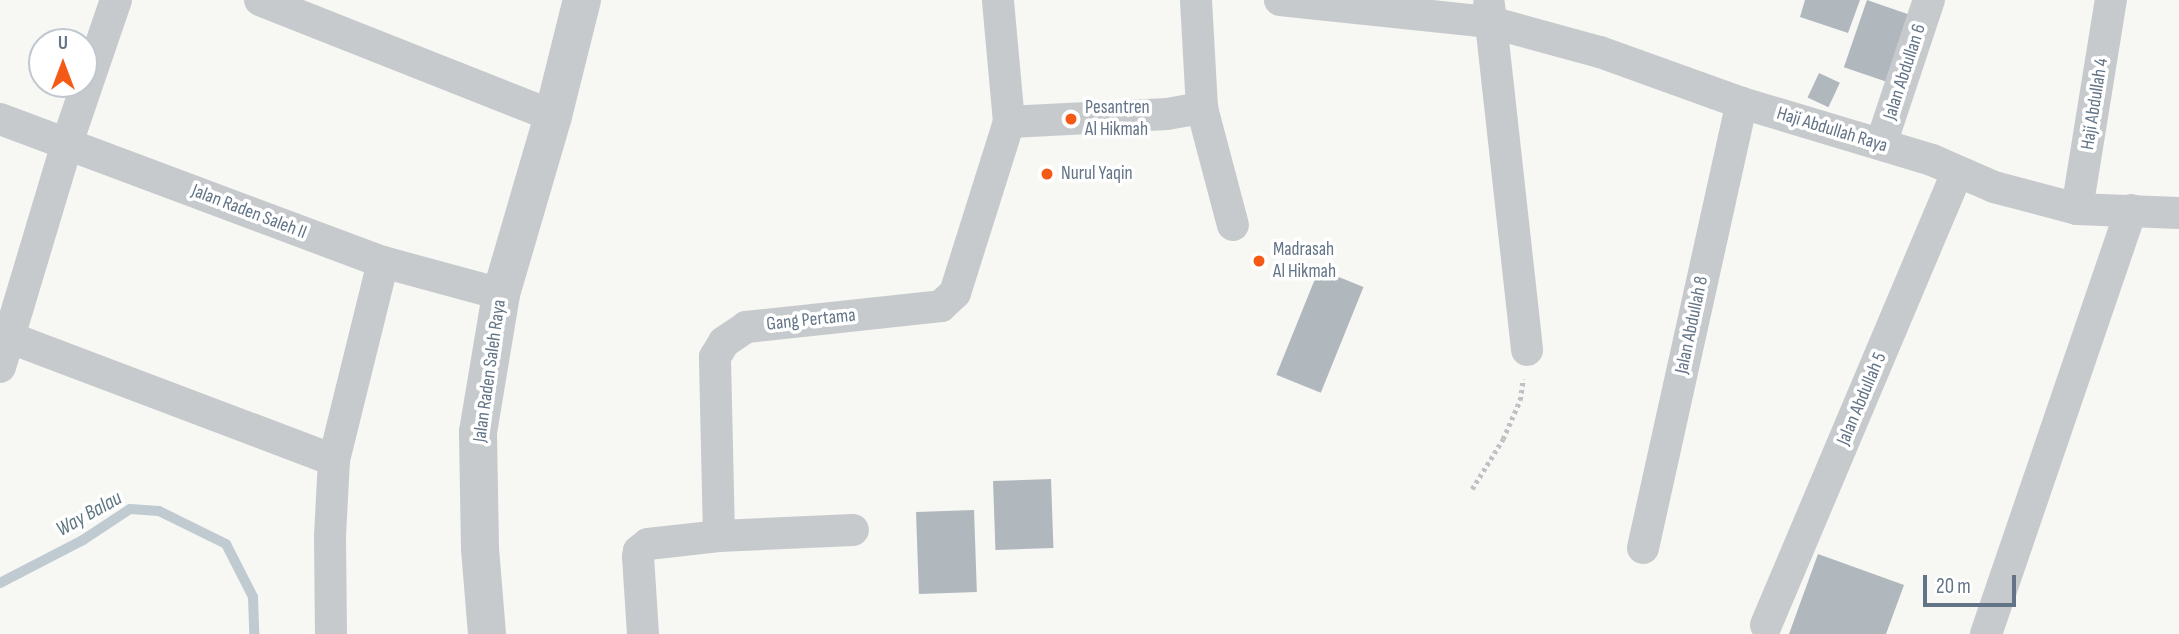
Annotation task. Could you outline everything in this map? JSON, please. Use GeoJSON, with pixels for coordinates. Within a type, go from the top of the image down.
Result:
{"type":"FeatureCollection","features":[{"type":"Feature","properties":{"kind":"street"},"geometry":{"type":"LineString","coordinates":[[116,0],[67,143],[3,346],[334,460]]}},
{"type":"Feature","properties":{"kind":"street","name":"Jalan Raden Saleh Raya"},"geometry":{"type":"LineString","coordinates":[[487,634],[480,548],[478,432],[501,294],[553,116],[582,0]]}},
{"type":"Feature","properties":{"kind":"street"},"geometry":{"type":"LineString","coordinates":[[998,0],[1009,121],[1167,114],[1202,108]]}},
{"type":"Feature","properties":{"kind":"street"},"geometry":{"type":"LineString","coordinates":[[1196,0],[1202,108],[1233,225]]}},
{"type":"Feature","properties":{"kind":"street","name":"Haji Abdullah Raya"},"geometry":{"type":"LineString","coordinates":[[1280,0],[1489,11],[1742,103],[1881,144],[1994,187],[2077,209],[2179,213]]}},
{"type":"Feature","properties":{"kind":"street","name":"Jalan Abdullan 6"},"geometry":{"type":"LineString","coordinates":[[1881,144],[1929,0]]}},
{"type":"Feature","properties":{"kind":"street","name":"Haji Abdullah 4"},"geometry":{"type":"LineString","coordinates":[[2077,209],[2112,0]]}},
{"type":"Feature","properties":{"kind":"street"},"geometry":{"type":"LineString","coordinates":[[268,1],[553,116]]}},
{"type":"Feature","properties":{"kind":"street"},"geometry":{"type":"LineString","coordinates":[[1489,11],[1527,350]]}},
{"type":"Feature","properties":{"kind":"street","name":"Jalan Abdullah 8"},"geometry":{"type":"LineString","coordinates":[[1643,548],[1742,103]]}},
{"type":"Feature","properties":{"kind":"street","name":"Jalan Raden Saleh II"},"geometry":{"type":"LineString","coordinates":[[0,119],[383,262],[501,294]]}},
{"type":"Feature","properties":{"kind":"street","name":"Gang Pertama"},"geometry":{"type":"LineString","coordinates":[[719,536],[715,357],[724,342],[746,327],[941,306],[955,293],[1009,121]]}},
{"type":"Feature","properties":{"kind":"street","name":"Jalan Abdullah 5"},"geometry":{"type":"LineString","coordinates":[[1766,625],[1957,173]]}},
{"type":"Feature","properties":{"kind":"street"},"geometry":{"type":"LineString","coordinates":[[1986,634],[2131,210]]}},
{"type":"Feature","properties":{"kind":"street"},"geometry":{"type":"LineString","coordinates":[[331,634],[330,536],[334,460],[383,262]]}},
{"type":"Feature","properties":{"kind":"street"},"geometry":{"type":"LineString","coordinates":[[643,634],[639,551],[648,544],[719,536],[853,530]]}},
{"type":"Feature","properties":{"kind":"path"},"geometry":{"type":"LineString","coordinates":[[1472,489],[1503,439],[1520,400],[1527,350]]}},
{"type":"Feature","properties":{"kind":"building"},"geometry":{"type":"Polygon","coordinates":[[[1805,0],[1860,0],[1848,33],[1800,17],[1805,0]]]}},
{"type":"Feature","properties":{"kind":"building"},"geometry":{"type":"Polygon","coordinates":[[[1867,0],[1913,16],[1890,83],[1844,67],[1867,0]]]}},
{"type":"Feature","properties":{"kind":"building"},"geometry":{"type":"Polygon","coordinates":[[[1819,73],[1840,83],[1828,107],[1808,97],[1819,73]]]}},
{"type":"Feature","properties":{"kind":"building"},"geometry":{"type":"Polygon","coordinates":[[[1319,269],[1364,287],[1321,393],[1276,375],[1319,269]]]}},
{"type":"Feature","properties":{"kind":"building"},"geometry":{"type":"Polygon","coordinates":[[[1051,479],[1053,548],[995,550],[993,481],[1051,479]]]}},
{"type":"Feature","properties":{"kind":"building"},"geometry":{"type":"Polygon","coordinates":[[[974,510],[977,592],[919,594],[916,512],[974,510]]]}},
{"type":"Feature","properties":{"kind":"building"},"geometry":{"type":"Polygon","coordinates":[[[1818,554],[1904,585],[1886,634],[1789,634],[1818,554]]]}},
{"type":"Feature","properties":{"kind":"waterway","name":"Way Balau"},"geometry":{"type":"LineString","coordinates":[[0,583],[83,540],[130,509],[159,511],[226,544],[253,597],[254,634]]}},
{"type":"Feature","properties":{"kind":"place","name":"Pesantren Al Hikmah"},"geometry":{"type":"Point","coordinates":[1071,119]}},
{"type":"Feature","properties":{"kind":"place","name":"Nurul Yaqin"},"geometry":{"type":"Point","coordinates":[1047,174]}},
{"type":"Feature","properties":{"kind":"place","name":"Madrasah Al Hikmah"},"geometry":{"type":"Point","coordinates":[1259,261]}}]}
